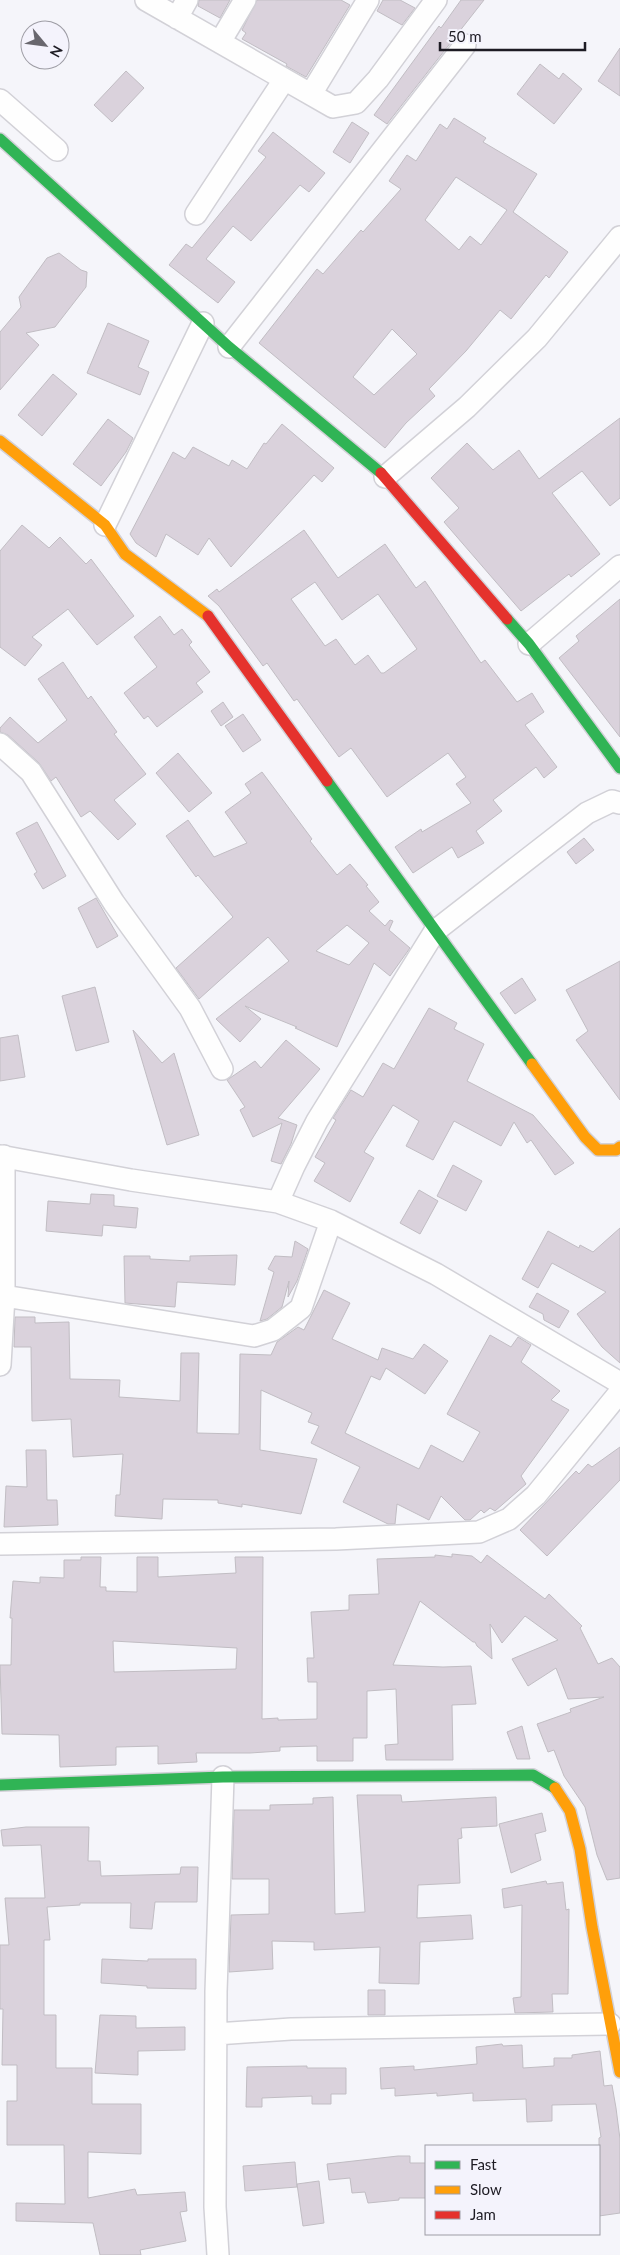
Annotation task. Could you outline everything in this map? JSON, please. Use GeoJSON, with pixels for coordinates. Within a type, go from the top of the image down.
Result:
{"type":"FeatureCollection","features":[{"type":"Feature","properties":{"kind":"street"},"geometry":{"type":"LineString","coordinates":[[146,0],[182,9],[220,42],[284,80],[334,106],[356,103],[378,78],[436,0]]}},
{"type":"Feature","properties":{"kind":"street"},"geometry":{"type":"LineString","coordinates":[[220,42],[246,0]]}},
{"type":"Feature","properties":{"kind":"street"},"geometry":{"type":"LineString","coordinates":[[311,94],[368,0]]}},
{"type":"Feature","properties":{"kind":"street"},"geometry":{"type":"LineString","coordinates":[[229,347],[465,45]]}},
{"type":"Feature","properties":{"kind":"street"},"geometry":{"type":"LineString","coordinates":[[196,214],[284,80]]}},
{"type":"Feature","properties":{"kind":"street"},"geometry":{"type":"LineString","coordinates":[[0,100],[57,150]]}},
{"type":"Feature","properties":{"kind":"street"},"geometry":{"type":"LineString","coordinates":[[0,139],[229,347],[385,477],[528,644],[620,768]]}},
{"type":"Feature","properties":{"kind":"street"},"geometry":{"type":"LineString","coordinates":[[385,477],[467,407],[537,338],[620,237]]}},
{"type":"Feature","properties":{"kind":"street"},"geometry":{"type":"LineString","coordinates":[[105,525],[203,323]]}},
{"type":"Feature","properties":{"kind":"street"},"geometry":{"type":"LineString","coordinates":[[0,441],[105,525],[125,554],[207,615],[585,1137],[598,1150],[616,1150],[620,1147]]}},
{"type":"Feature","properties":{"kind":"street"},"geometry":{"type":"LineString","coordinates":[[528,644],[620,566]]}},
{"type":"Feature","properties":{"kind":"street"},"geometry":{"type":"LineString","coordinates":[[0,744],[30,772],[114,902],[190,1008],[222,1069]]}},
{"type":"Feature","properties":{"kind":"street"},"geometry":{"type":"LineString","coordinates":[[278,1202],[317,1121],[435,931],[587,814],[612,802],[620,803]]}},
{"type":"Feature","properties":{"kind":"street"},"geometry":{"type":"LineString","coordinates":[[0,1365],[4,1296],[2,1156],[131,1180],[278,1202],[331,1221],[436,1274],[620,1383]]}},
{"type":"Feature","properties":{"kind":"street"},"geometry":{"type":"LineString","coordinates":[[4,1296],[254,1336],[273,1330],[301,1308],[331,1221]]}},
{"type":"Feature","properties":{"kind":"street"},"geometry":{"type":"LineString","coordinates":[[0,1544],[336,1539],[479,1532],[509,1519],[536,1495],[620,1392]]}},
{"type":"Feature","properties":{"kind":"street"},"geometry":{"type":"LineString","coordinates":[[0,1785],[223,1776],[533,1775],[554,1787],[570,1811],[580,1849],[592,1927],[620,2072]]}},
{"type":"Feature","properties":{"kind":"street"},"geometry":{"type":"LineString","coordinates":[[218,2255],[215,2207],[216,2034],[223,1776]]}},
{"type":"Feature","properties":{"kind":"street"},"geometry":{"type":"LineString","coordinates":[[216,2034],[290,2029],[610,2024]]}},
{"type":"Feature","properties":{"kind":"building"},"geometry":{"type":"Polygon","coordinates":[[[199,0],[230,0],[220,18],[198,6],[199,0]]]}},
{"type":"Feature","properties":{"kind":"building"},"geometry":{"type":"Polygon","coordinates":[[[257,0],[341,0],[350,5],[306,77],[242,39],[246,33],[242,30],[257,0]]]}},
{"type":"Feature","properties":{"kind":"building"},"geometry":{"type":"Polygon","coordinates":[[[383,0],[400,0],[415,8],[402,25],[377,11],[383,0]]]}},
{"type":"Feature","properties":{"kind":"building"},"geometry":{"type":"Polygon","coordinates":[[[461,0],[484,0],[387,124],[374,115],[439,26],[441,28],[461,0]]]}},
{"type":"Feature","properties":{"kind":"building"},"geometry":{"type":"Polygon","coordinates":[[[620,48],[620,96],[598,81],[620,48]]]}},
{"type":"Feature","properties":{"kind":"building"},"geometry":{"type":"Polygon","coordinates":[[[540,64],[559,79],[563,73],[582,89],[554,124],[517,94],[540,64]]]}},
{"type":"Feature","properties":{"kind":"building"},"geometry":{"type":"Polygon","coordinates":[[[126,71],[144,88],[112,122],[94,105],[126,71]]]}},
{"type":"Feature","properties":{"kind":"building"},"geometry":{"type":"Polygon","coordinates":[[[454,118],[486,138],[483,142],[537,174],[513,212],[568,252],[549,278],[546,275],[511,319],[500,310],[466,351],[429,389],[435,396],[406,423],[385,448],[259,343],[317,269],[323,274],[361,230],[363,232],[401,189],[389,181],[407,155],[416,161],[440,124],[447,129],[454,118]],[[456,177],[425,220],[459,250],[470,236],[481,245],[507,210],[456,177]],[[392,329],[353,377],[374,395],[417,354],[392,329]]]}},
{"type":"Feature","properties":{"kind":"building"},"geometry":{"type":"Polygon","coordinates":[[[352,122],[369,133],[350,163],[333,152],[352,122]]]}},
{"type":"Feature","properties":{"kind":"building"},"geometry":{"type":"Polygon","coordinates":[[[273,132],[325,173],[309,192],[300,185],[251,241],[233,226],[206,259],[235,282],[218,303],[169,265],[186,244],[192,248],[266,157],[258,151],[273,132]]]}},
{"type":"Feature","properties":{"kind":"building"},"geometry":{"type":"Polygon","coordinates":[[[59,253],[81,270],[87,272],[86,287],[55,327],[26,333],[39,345],[0,390],[0,332],[21,307],[19,297],[47,258],[59,253]]]}},
{"type":"Feature","properties":{"kind":"building"},"geometry":{"type":"Polygon","coordinates":[[[108,323],[149,341],[138,367],[149,372],[140,395],[87,373],[108,323]]]}},
{"type":"Feature","properties":{"kind":"building"},"geometry":{"type":"Polygon","coordinates":[[[53,374],[77,394],[42,436],[18,415],[53,374]]]}},
{"type":"Feature","properties":{"kind":"building"},"geometry":{"type":"Polygon","coordinates":[[[620,418],[620,498],[610,506],[582,471],[552,493],[600,554],[571,577],[569,574],[521,611],[444,522],[459,508],[431,478],[467,443],[493,470],[519,450],[539,479],[620,418]]]}},
{"type":"Feature","properties":{"kind":"building"},"geometry":{"type":"Polygon","coordinates":[[[108,419],[133,438],[126,452],[101,486],[73,464],[108,419]]]}},
{"type":"Feature","properties":{"kind":"building"},"geometry":{"type":"Polygon","coordinates":[[[282,424],[334,468],[322,482],[314,475],[231,567],[209,538],[198,555],[166,534],[156,557],[136,543],[130,534],[173,452],[185,459],[193,447],[229,466],[232,460],[247,469],[264,443],[266,444],[282,424]]]}},
{"type":"Feature","properties":{"kind":"building"},"geometry":{"type":"Polygon","coordinates":[[[22,525],[49,548],[60,537],[86,564],[91,559],[134,616],[97,645],[68,609],[32,637],[42,645],[25,666],[0,647],[0,551],[22,525]]]}},
{"type":"Feature","properties":{"kind":"building"},"geometry":{"type":"Polygon","coordinates":[[[304,530],[338,578],[385,544],[416,588],[425,581],[481,663],[485,660],[517,702],[532,693],[544,712],[525,725],[557,767],[544,778],[536,767],[493,800],[502,811],[476,831],[484,843],[458,858],[452,847],[413,873],[395,847],[421,829],[422,832],[471,803],[456,784],[466,777],[448,753],[387,797],[351,748],[339,757],[297,699],[294,701],[267,663],[263,666],[219,606],[208,596],[217,589],[219,592],[304,530]],[[315,582],[291,599],[325,646],[336,639],[355,665],[368,655],[381,673],[384,673],[417,649],[378,594],[342,620],[315,582]]]}},
{"type":"Feature","properties":{"kind":"building"},"geometry":{"type":"Polygon","coordinates":[[[620,599],[620,737],[559,658],[579,641],[576,636],[620,599]]]}},
{"type":"Feature","properties":{"kind":"building"},"geometry":{"type":"Polygon","coordinates":[[[160,616],[174,635],[182,629],[192,642],[189,645],[210,672],[196,683],[203,692],[157,727],[148,716],[144,719],[124,693],[157,667],[134,637],[160,616]]]}},
{"type":"Feature","properties":{"kind":"building"},"geometry":{"type":"Polygon","coordinates":[[[63,662],[88,699],[91,696],[117,732],[114,734],[146,774],[114,800],[136,824],[118,840],[90,811],[81,817],[56,777],[51,781],[39,763],[8,735],[0,732],[0,728],[10,717],[38,743],[67,720],[38,679],[63,662]]]}},
{"type":"Feature","properties":{"kind":"building"},"geometry":{"type":"Polygon","coordinates":[[[223,702],[233,717],[221,726],[211,711],[223,702]]]}},
{"type":"Feature","properties":{"kind":"building"},"geometry":{"type":"Polygon","coordinates":[[[243,714],[261,740],[243,752],[225,726],[243,714]]]}},
{"type":"Feature","properties":{"kind":"building"},"geometry":{"type":"Polygon","coordinates":[[[178,753],[212,793],[189,812],[156,773],[178,753]]]}},
{"type":"Feature","properties":{"kind":"building"},"geometry":{"type":"Polygon","coordinates":[[[262,772],[312,839],[310,841],[337,875],[350,864],[368,885],[366,886],[379,902],[369,911],[385,926],[390,920],[393,921],[389,930],[410,948],[390,976],[374,963],[337,1047],[295,1028],[297,1027],[245,1006],[261,1019],[240,1042],[216,1019],[289,961],[268,937],[199,999],[176,968],[233,917],[198,875],[196,877],[166,836],[188,820],[214,857],[247,843],[225,812],[251,793],[245,784],[262,772]],[[347,925],[316,951],[349,965],[369,943],[347,925]]]}},
{"type":"Feature","properties":{"kind":"building"},"geometry":{"type":"Polygon","coordinates":[[[37,822],[66,876],[43,889],[34,874],[37,872],[16,833],[37,822]]]}},
{"type":"Feature","properties":{"kind":"building"},"geometry":{"type":"Polygon","coordinates":[[[584,838],[594,850],[576,864],[567,852],[584,838]]]}},
{"type":"Feature","properties":{"kind":"building"},"geometry":{"type":"Polygon","coordinates":[[[96,898],[118,936],[97,948],[78,908],[96,898]]]}},
{"type":"Feature","properties":{"kind":"building"},"geometry":{"type":"Polygon","coordinates":[[[620,961],[620,1100],[576,1040],[588,1031],[566,990],[620,961]]]}},
{"type":"Feature","properties":{"kind":"building"},"geometry":{"type":"Polygon","coordinates":[[[522,978],[536,1000],[515,1014],[500,993],[522,978]]]}},
{"type":"Feature","properties":{"kind":"building"},"geometry":{"type":"Polygon","coordinates":[[[95,987],[109,1042],[76,1051],[62,996],[95,987]]]}},
{"type":"Feature","properties":{"kind":"building"},"geometry":{"type":"Polygon","coordinates":[[[429,1008],[457,1023],[454,1029],[484,1044],[467,1081],[533,1115],[574,1163],[555,1175],[531,1140],[527,1143],[514,1122],[501,1146],[454,1121],[433,1160],[406,1146],[419,1121],[393,1105],[364,1152],[374,1158],[350,1202],[314,1181],[325,1163],[315,1157],[336,1120],[333,1118],[351,1090],[363,1097],[383,1063],[394,1069],[429,1008]]]}},
{"type":"Feature","properties":{"kind":"building"},"geometry":{"type":"Polygon","coordinates":[[[133,1030],[162,1063],[174,1053],[199,1135],[167,1145],[133,1030]]]}},
{"type":"Feature","properties":{"kind":"building"},"geometry":{"type":"Polygon","coordinates":[[[18,1035],[25,1077],[0,1081],[0,1038],[18,1035]]]}},
{"type":"Feature","properties":{"kind":"building"},"geometry":{"type":"Polygon","coordinates":[[[286,1040],[320,1069],[278,1118],[297,1125],[291,1144],[281,1164],[271,1161],[282,1123],[253,1137],[240,1110],[245,1107],[227,1080],[255,1061],[261,1068],[286,1040]]]}},
{"type":"Feature","properties":{"kind":"building"},"geometry":{"type":"Polygon","coordinates":[[[453,1165],[482,1181],[466,1211],[437,1196],[453,1165]]]}},
{"type":"Feature","properties":{"kind":"building"},"geometry":{"type":"Polygon","coordinates":[[[419,1190],[438,1201],[420,1234],[400,1223],[419,1190]]]}},
{"type":"Feature","properties":{"kind":"building"},"geometry":{"type":"Polygon","coordinates":[[[91,1194],[114,1195],[114,1206],[138,1208],[136,1228],[103,1225],[102,1236],[46,1231],[48,1201],[90,1204],[91,1194]]]}},
{"type":"Feature","properties":{"kind":"building"},"geometry":{"type":"Polygon","coordinates":[[[620,1228],[620,1363],[602,1347],[577,1314],[606,1292],[552,1263],[538,1288],[522,1279],[548,1231],[579,1248],[580,1245],[593,1252],[620,1228]]]}},
{"type":"Feature","properties":{"kind":"building"},"geometry":{"type":"Polygon","coordinates":[[[295,1241],[308,1249],[297,1281],[288,1297],[289,1281],[282,1307],[267,1319],[260,1321],[274,1272],[268,1269],[275,1256],[292,1257],[295,1241]]]}},
{"type":"Feature","properties":{"kind":"building"},"geometry":{"type":"Polygon","coordinates":[[[237,1255],[235,1285],[177,1282],[175,1307],[125,1303],[124,1256],[150,1256],[150,1259],[190,1261],[190,1256],[237,1255]]]}},
{"type":"Feature","properties":{"kind":"building"},"geometry":{"type":"Polygon","coordinates":[[[324,1290],[350,1303],[332,1339],[378,1360],[382,1348],[413,1359],[424,1344],[448,1361],[425,1394],[386,1368],[380,1380],[371,1376],[345,1433],[419,1469],[431,1445],[463,1462],[480,1432],[447,1414],[490,1335],[511,1347],[518,1337],[531,1345],[521,1362],[560,1391],[551,1400],[569,1410],[521,1476],[526,1484],[495,1511],[490,1508],[484,1513],[481,1510],[470,1520],[465,1520],[441,1496],[429,1520],[397,1504],[395,1524],[388,1524],[343,1502],[360,1467],[311,1443],[319,1426],[308,1422],[312,1413],[261,1390],[260,1450],[317,1459],[301,1514],[242,1504],[242,1507],[218,1503],[218,1500],[163,1499],[162,1519],[115,1516],[116,1495],[120,1495],[123,1454],[73,1457],[71,1419],[32,1421],[31,1347],[14,1347],[15,1317],[35,1317],[35,1323],[69,1322],[70,1379],[120,1380],[119,1397],[180,1401],[181,1353],[199,1353],[197,1433],[239,1434],[240,1354],[271,1355],[277,1342],[298,1327],[304,1330],[324,1290]]]}},
{"type":"Feature","properties":{"kind":"building"},"geometry":{"type":"Polygon","coordinates":[[[537,1293],[569,1311],[559,1328],[544,1320],[543,1314],[529,1307],[537,1293]]]}},
{"type":"Feature","properties":{"kind":"building"},"geometry":{"type":"Polygon","coordinates":[[[620,1447],[620,1480],[547,1556],[520,1530],[576,1471],[579,1474],[588,1464],[592,1467],[620,1447]]]}},
{"type":"Feature","properties":{"kind":"building"},"geometry":{"type":"Polygon","coordinates":[[[26,1450],[46,1450],[47,1500],[57,1500],[58,1525],[4,1527],[6,1486],[27,1487],[26,1450]]]}},
{"type":"Feature","properties":{"kind":"building"},"geometry":{"type":"Polygon","coordinates":[[[452,1554],[472,1556],[481,1563],[487,1555],[545,1599],[549,1594],[582,1626],[580,1628],[598,1664],[612,1658],[620,1667],[620,1878],[607,1880],[597,1855],[585,1807],[564,1776],[554,1750],[548,1752],[537,1724],[571,1712],[570,1709],[604,1697],[568,1699],[556,1668],[528,1686],[512,1659],[558,1640],[525,1616],[502,1643],[490,1624],[492,1659],[475,1642],[420,1601],[393,1665],[471,1666],[476,1704],[452,1705],[453,1760],[386,1760],[385,1745],[398,1744],[396,1689],[367,1691],[367,1738],[353,1738],[353,1761],[317,1761],[317,1746],[280,1747],[280,1751],[250,1753],[196,1753],[197,1762],[158,1764],[158,1746],[116,1747],[116,1765],[60,1767],[59,1735],[2,1734],[0,1665],[11,1665],[12,1618],[10,1618],[13,1581],[40,1583],[40,1577],[64,1578],[64,1560],[81,1560],[81,1557],[101,1557],[100,1587],[106,1587],[106,1591],[137,1592],[137,1557],[158,1557],[158,1577],[236,1573],[235,1557],[263,1557],[262,1719],[278,1718],[278,1720],[317,1719],[317,1682],[308,1682],[307,1658],[314,1658],[311,1612],[349,1610],[349,1595],[379,1594],[377,1559],[435,1557],[435,1555],[452,1557],[452,1554]],[[113,1641],[114,1672],[236,1669],[237,1648],[113,1641]]]}},
{"type":"Feature","properties":{"kind":"building"},"geometry":{"type":"Polygon","coordinates":[[[522,1726],[530,1759],[517,1759],[507,1732],[522,1726]]]}},
{"type":"Feature","properties":{"kind":"building"},"geometry":{"type":"Polygon","coordinates":[[[357,1795],[401,1795],[402,1802],[496,1797],[497,1826],[461,1828],[462,1838],[458,1839],[460,1883],[418,1885],[417,1918],[471,1915],[473,1939],[420,1942],[419,1984],[379,1983],[380,1947],[314,1950],[314,1942],[272,1941],[273,1969],[229,1972],[231,1915],[269,1914],[269,1879],[232,1879],[234,1810],[270,1810],[270,1805],[313,1804],[313,1798],[333,1797],[335,1914],[365,1912],[357,1795]]]}},
{"type":"Feature","properties":{"kind":"building"},"geometry":{"type":"Polygon","coordinates":[[[542,1813],[546,1831],[535,1834],[541,1860],[511,1873],[499,1824],[542,1813]]]}},
{"type":"Feature","properties":{"kind":"building"},"geometry":{"type":"Polygon","coordinates":[[[26,1827],[89,1827],[88,1861],[100,1861],[101,1876],[180,1874],[181,1867],[198,1867],[197,1902],[155,1902],[152,1929],[130,1928],[131,1903],[80,1903],[80,1905],[47,1907],[50,1940],[44,1940],[44,2015],[56,2015],[56,2068],[92,2068],[92,2104],[141,2104],[141,2154],[88,2152],[88,2198],[135,2189],[137,2195],[185,2192],[187,2211],[180,2212],[186,2241],[140,2250],[141,2255],[100,2255],[93,2223],[16,2221],[16,2203],[65,2204],[64,2145],[7,2145],[7,2101],[17,2101],[17,2065],[2,2065],[3,2009],[0,2009],[0,1945],[9,1945],[5,1898],[45,1898],[41,1845],[3,1846],[1,1830],[26,1827]]]}},
{"type":"Feature","properties":{"kind":"building"},"geometry":{"type":"Polygon","coordinates":[[[546,1881],[547,1884],[563,1882],[566,1910],[569,1909],[568,1994],[552,1994],[553,2012],[515,2013],[513,1998],[521,1997],[522,1905],[504,1908],[502,1889],[546,1881]]]}},
{"type":"Feature","properties":{"kind":"building"},"geometry":{"type":"Polygon","coordinates":[[[102,1959],[148,1961],[148,1959],[196,1959],[196,1989],[147,1988],[147,1986],[101,1983],[102,1959]]]}},
{"type":"Feature","properties":{"kind":"building"},"geometry":{"type":"Polygon","coordinates":[[[368,1990],[385,1990],[385,2015],[368,2015],[368,1990]]]}},
{"type":"Feature","properties":{"kind":"building"},"geometry":{"type":"Polygon","coordinates":[[[100,2015],[136,2016],[136,2028],[185,2027],[185,2050],[138,2051],[138,2075],[95,2073],[100,2015]]]}},
{"type":"Feature","properties":{"kind":"building"},"geometry":{"type":"Polygon","coordinates":[[[502,2044],[503,2046],[522,2045],[523,2068],[554,2066],[554,2058],[572,2058],[572,2055],[600,2051],[604,2086],[612,2085],[620,2139],[620,2213],[600,2216],[599,2138],[601,2137],[596,2104],[552,2105],[552,2121],[527,2122],[526,2099],[473,2101],[473,2093],[437,2096],[437,2093],[395,2096],[395,2088],[381,2089],[380,2068],[414,2066],[414,2070],[477,2064],[476,2047],[502,2044]]]}},
{"type":"Feature","properties":{"kind":"building"},"geometry":{"type":"Polygon","coordinates":[[[307,2066],[307,2068],[346,2068],[346,2094],[331,2094],[331,2104],[312,2104],[312,2096],[262,2098],[262,2107],[246,2107],[247,2067],[307,2066]]]}},
{"type":"Feature","properties":{"kind":"building"},"geometry":{"type":"Polygon","coordinates":[[[410,2156],[410,2163],[425,2163],[425,2198],[399,2198],[399,2200],[368,2203],[365,2192],[352,2193],[350,2178],[329,2180],[327,2164],[410,2156]]]}},
{"type":"Feature","properties":{"kind":"building"},"geometry":{"type":"Polygon","coordinates":[[[295,2162],[297,2187],[245,2191],[243,2166],[295,2162]]]}},
{"type":"Feature","properties":{"kind":"building"},"geometry":{"type":"Polygon","coordinates":[[[319,2181],[324,2223],[303,2226],[297,2184],[319,2181]]]}},
{"type":"Feature","properties":{"kind":"traffic: fast"},"geometry":{"type":"LineString","coordinates":[[0,139],[229,347],[381,473]]}},
{"type":"Feature","properties":{"kind":"traffic: fast"},"geometry":{"type":"LineString","coordinates":[[507,619],[529,644],[620,768]]}},
{"type":"Feature","properties":{"kind":"traffic: fast"},"geometry":{"type":"LineString","coordinates":[[327,781],[532,1064]]}},
{"type":"Feature","properties":{"kind":"traffic: fast"},"geometry":{"type":"LineString","coordinates":[[0,1785],[223,1777],[533,1775],[555,1788]]}},
{"type":"Feature","properties":{"kind":"traffic: slow"},"geometry":{"type":"LineString","coordinates":[[0,441],[105,525],[125,554],[208,616]]}},
{"type":"Feature","properties":{"kind":"traffic: slow"},"geometry":{"type":"LineString","coordinates":[[532,1064],[585,1137],[598,1150],[616,1150],[620,1147]]}},
{"type":"Feature","properties":{"kind":"traffic: slow"},"geometry":{"type":"LineString","coordinates":[[555,1788],[570,1811],[580,1849],[592,1927],[620,2072]]}},
{"type":"Feature","properties":{"kind":"traffic: jam"},"geometry":{"type":"LineString","coordinates":[[381,473],[507,619]]}},
{"type":"Feature","properties":{"kind":"traffic: jam"},"geometry":{"type":"LineString","coordinates":[[208,616],[327,781]]}}]}
